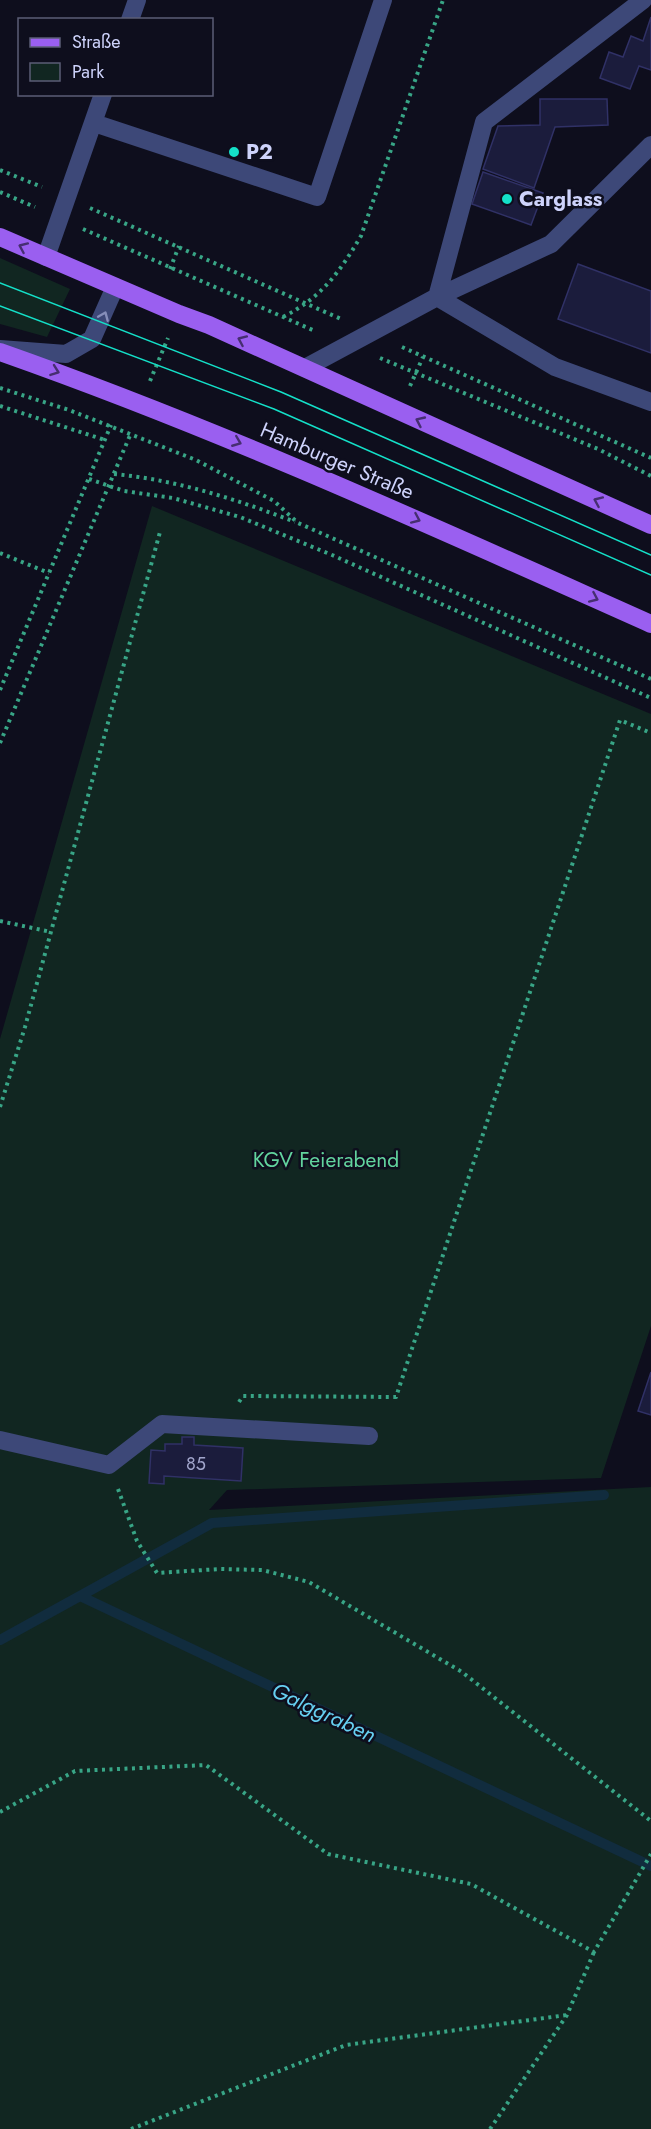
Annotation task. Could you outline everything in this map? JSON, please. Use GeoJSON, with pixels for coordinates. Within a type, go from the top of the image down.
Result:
{"type":"FeatureCollection","features":[{"type":"Feature","properties":{"kind":"main road"},"geometry":{"type":"LineString","coordinates":[[0,237],[209,325],[651,525]]}},
{"type":"Feature","properties":{"kind":"main road","name":"Hamburger Straße"},"geometry":{"type":"LineString","coordinates":[[0,350],[141,403],[294,466],[651,624]]}},
{"type":"Feature","properties":{"kind":"street"},"geometry":{"type":"LineString","coordinates":[[131,18],[136,0]]}},
{"type":"Feature","properties":{"kind":"street"},"geometry":{"type":"LineString","coordinates":[[94,123],[317,197],[383,0]]}},
{"type":"Feature","properties":{"kind":"street"},"geometry":{"type":"LineString","coordinates":[[437,297],[484,123],[643,0]]}},
{"type":"Feature","properties":{"kind":"street"},"geometry":{"type":"LineString","coordinates":[[46,257],[103,96]]}},
{"type":"Feature","properties":{"kind":"street"},"geometry":{"type":"LineString","coordinates":[[305,368],[350,346],[437,297],[551,244],[651,145]]}},
{"type":"Feature","properties":{"kind":"street","name":"Hamburger Straße"},"geometry":{"type":"LineString","coordinates":[[0,350],[66,354],[92,339],[115,287]]}},
{"type":"Feature","properties":{"kind":"street"},"geometry":{"type":"LineString","coordinates":[[437,297],[555,367],[651,402]]}},
{"type":"Feature","properties":{"kind":"street"},"geometry":{"type":"LineString","coordinates":[[0,1440],[109,1465],[162,1424],[369,1436]]}},
{"type":"Feature","properties":{"kind":"path"},"geometry":{"type":"LineString","coordinates":[[282,318],[308,304],[343,268],[361,236],[443,0]]}},
{"type":"Feature","properties":{"kind":"path"},"geometry":{"type":"LineString","coordinates":[[0,192],[282,318],[598,449],[651,476]]}},
{"type":"Feature","properties":{"kind":"path"},"geometry":{"type":"LineString","coordinates":[[170,269],[179,246],[651,458]]}},
{"type":"Feature","properties":{"kind":"path"},"geometry":{"type":"LineString","coordinates":[[0,743],[131,433],[192,279]]}},
{"type":"Feature","properties":{"kind":"path"},"geometry":{"type":"LineString","coordinates":[[408,390],[423,357]]}},
{"type":"Feature","properties":{"kind":"path"},"geometry":{"type":"LineString","coordinates":[[0,388],[111,425],[196,460],[274,501],[298,523]]}},
{"type":"Feature","properties":{"kind":"path"},"geometry":{"type":"LineString","coordinates":[[0,406],[105,440]]}},
{"type":"Feature","properties":{"kind":"path"},"geometry":{"type":"LineString","coordinates":[[0,690],[111,425]]}},
{"type":"Feature","properties":{"kind":"path"},"geometry":{"type":"LineString","coordinates":[[114,474],[146,477],[199,489],[298,523],[651,679]]}},
{"type":"Feature","properties":{"kind":"path"},"geometry":{"type":"LineString","coordinates":[[89,479],[124,491],[172,498],[240,517],[342,559],[651,698]]}},
{"type":"Feature","properties":{"kind":"path"},"geometry":{"type":"LineString","coordinates":[[0,1107],[51,932],[160,532]]}},
{"type":"Feature","properties":{"kind":"path"},"geometry":{"type":"LineString","coordinates":[[0,553],[49,573]]}},
{"type":"Feature","properties":{"kind":"path"},"geometry":{"type":"LineString","coordinates":[[223,1428],[243,1396],[396,1397],[620,720],[651,733]]}},
{"type":"Feature","properties":{"kind":"path"},"geometry":{"type":"LineString","coordinates":[[0,921],[51,932]]}},
{"type":"Feature","properties":{"kind":"path"},"geometry":{"type":"LineString","coordinates":[[109,1465],[137,1541],[157,1573],[220,1569],[262,1570],[309,1582],[462,1672],[651,1821]]}},
{"type":"Feature","properties":{"kind":"path"},"geometry":{"type":"LineString","coordinates":[[0,1812],[75,1771],[206,1765],[328,1854],[471,1884],[594,1952]]}},
{"type":"Feature","properties":{"kind":"path"},"geometry":{"type":"LineString","coordinates":[[490,2129],[567,2015],[594,1952],[632,1883],[651,1854]]}},
{"type":"Feature","properties":{"kind":"path"},"geometry":{"type":"LineString","coordinates":[[131,2129],[346,2045],[567,2015]]}},
{"type":"Feature","properties":{"kind":"green space"},"geometry":{"type":"Polygon","coordinates":[[[0,258],[70,289],[47,337],[0,324],[0,258]]]}},
{"type":"Feature","properties":{"kind":"green space","name":"KGV Feierabend"},"geometry":{"type":"Polygon","coordinates":[[[152,506],[651,714],[651,1326],[601,1478],[227,1490],[209,1510],[651,1487],[651,2129],[0,2129],[0,1039],[152,506]]]}},
{"type":"Feature","properties":{"kind":"building"},"geometry":{"type":"Polygon","coordinates":[[[651,17],[651,70],[639,66],[630,89],[600,78],[609,52],[623,57],[631,36],[643,41],[651,17]]]}},
{"type":"Feature","properties":{"kind":"building"},"geometry":{"type":"Polygon","coordinates":[[[540,99],[607,99],[608,125],[555,127],[534,188],[483,169],[498,126],[540,125],[540,99]]]}},
{"type":"Feature","properties":{"kind":"building","name":"Carglass"},"geometry":{"type":"Polygon","coordinates":[[[483,172],[543,193],[531,225],[472,204],[483,172]]]}},
{"type":"Feature","properties":{"kind":"building"},"geometry":{"type":"Polygon","coordinates":[[[578,264],[651,291],[651,353],[558,319],[578,264]]]}},
{"type":"Feature","properties":{"kind":"building"},"geometry":{"type":"Polygon","coordinates":[[[651,1372],[651,1415],[638,1411],[651,1372]]]}},
{"type":"Feature","properties":{"kind":"building"},"geometry":{"type":"Polygon","coordinates":[[[182,1437],[194,1437],[194,1445],[243,1448],[241,1481],[164,1476],[164,1484],[149,1483],[151,1450],[165,1451],[165,1444],[182,1444],[182,1437]]]}},
{"type":"Feature","properties":{"kind":"waterway"},"geometry":{"type":"LineString","coordinates":[[80,1596],[212,1523],[604,1495]]}},
{"type":"Feature","properties":{"kind":"waterway","name":"Galggraben"},"geometry":{"type":"LineString","coordinates":[[0,1640],[80,1596],[651,1866]]}},
{"type":"Feature","properties":{"kind":"tram line"},"geometry":{"type":"LineString","coordinates":[[0,283],[281,392],[651,555]]}},
{"type":"Feature","properties":{"kind":"tram line"},"geometry":{"type":"LineString","coordinates":[[0,306],[274,409],[651,575]]}},
{"type":"Feature","properties":{"kind":"place","name":"P2"},"geometry":{"type":"Point","coordinates":[234,152]}},
{"type":"Feature","properties":{"kind":"place","name":"Carglass"},"geometry":{"type":"Point","coordinates":[507,199]}}]}
